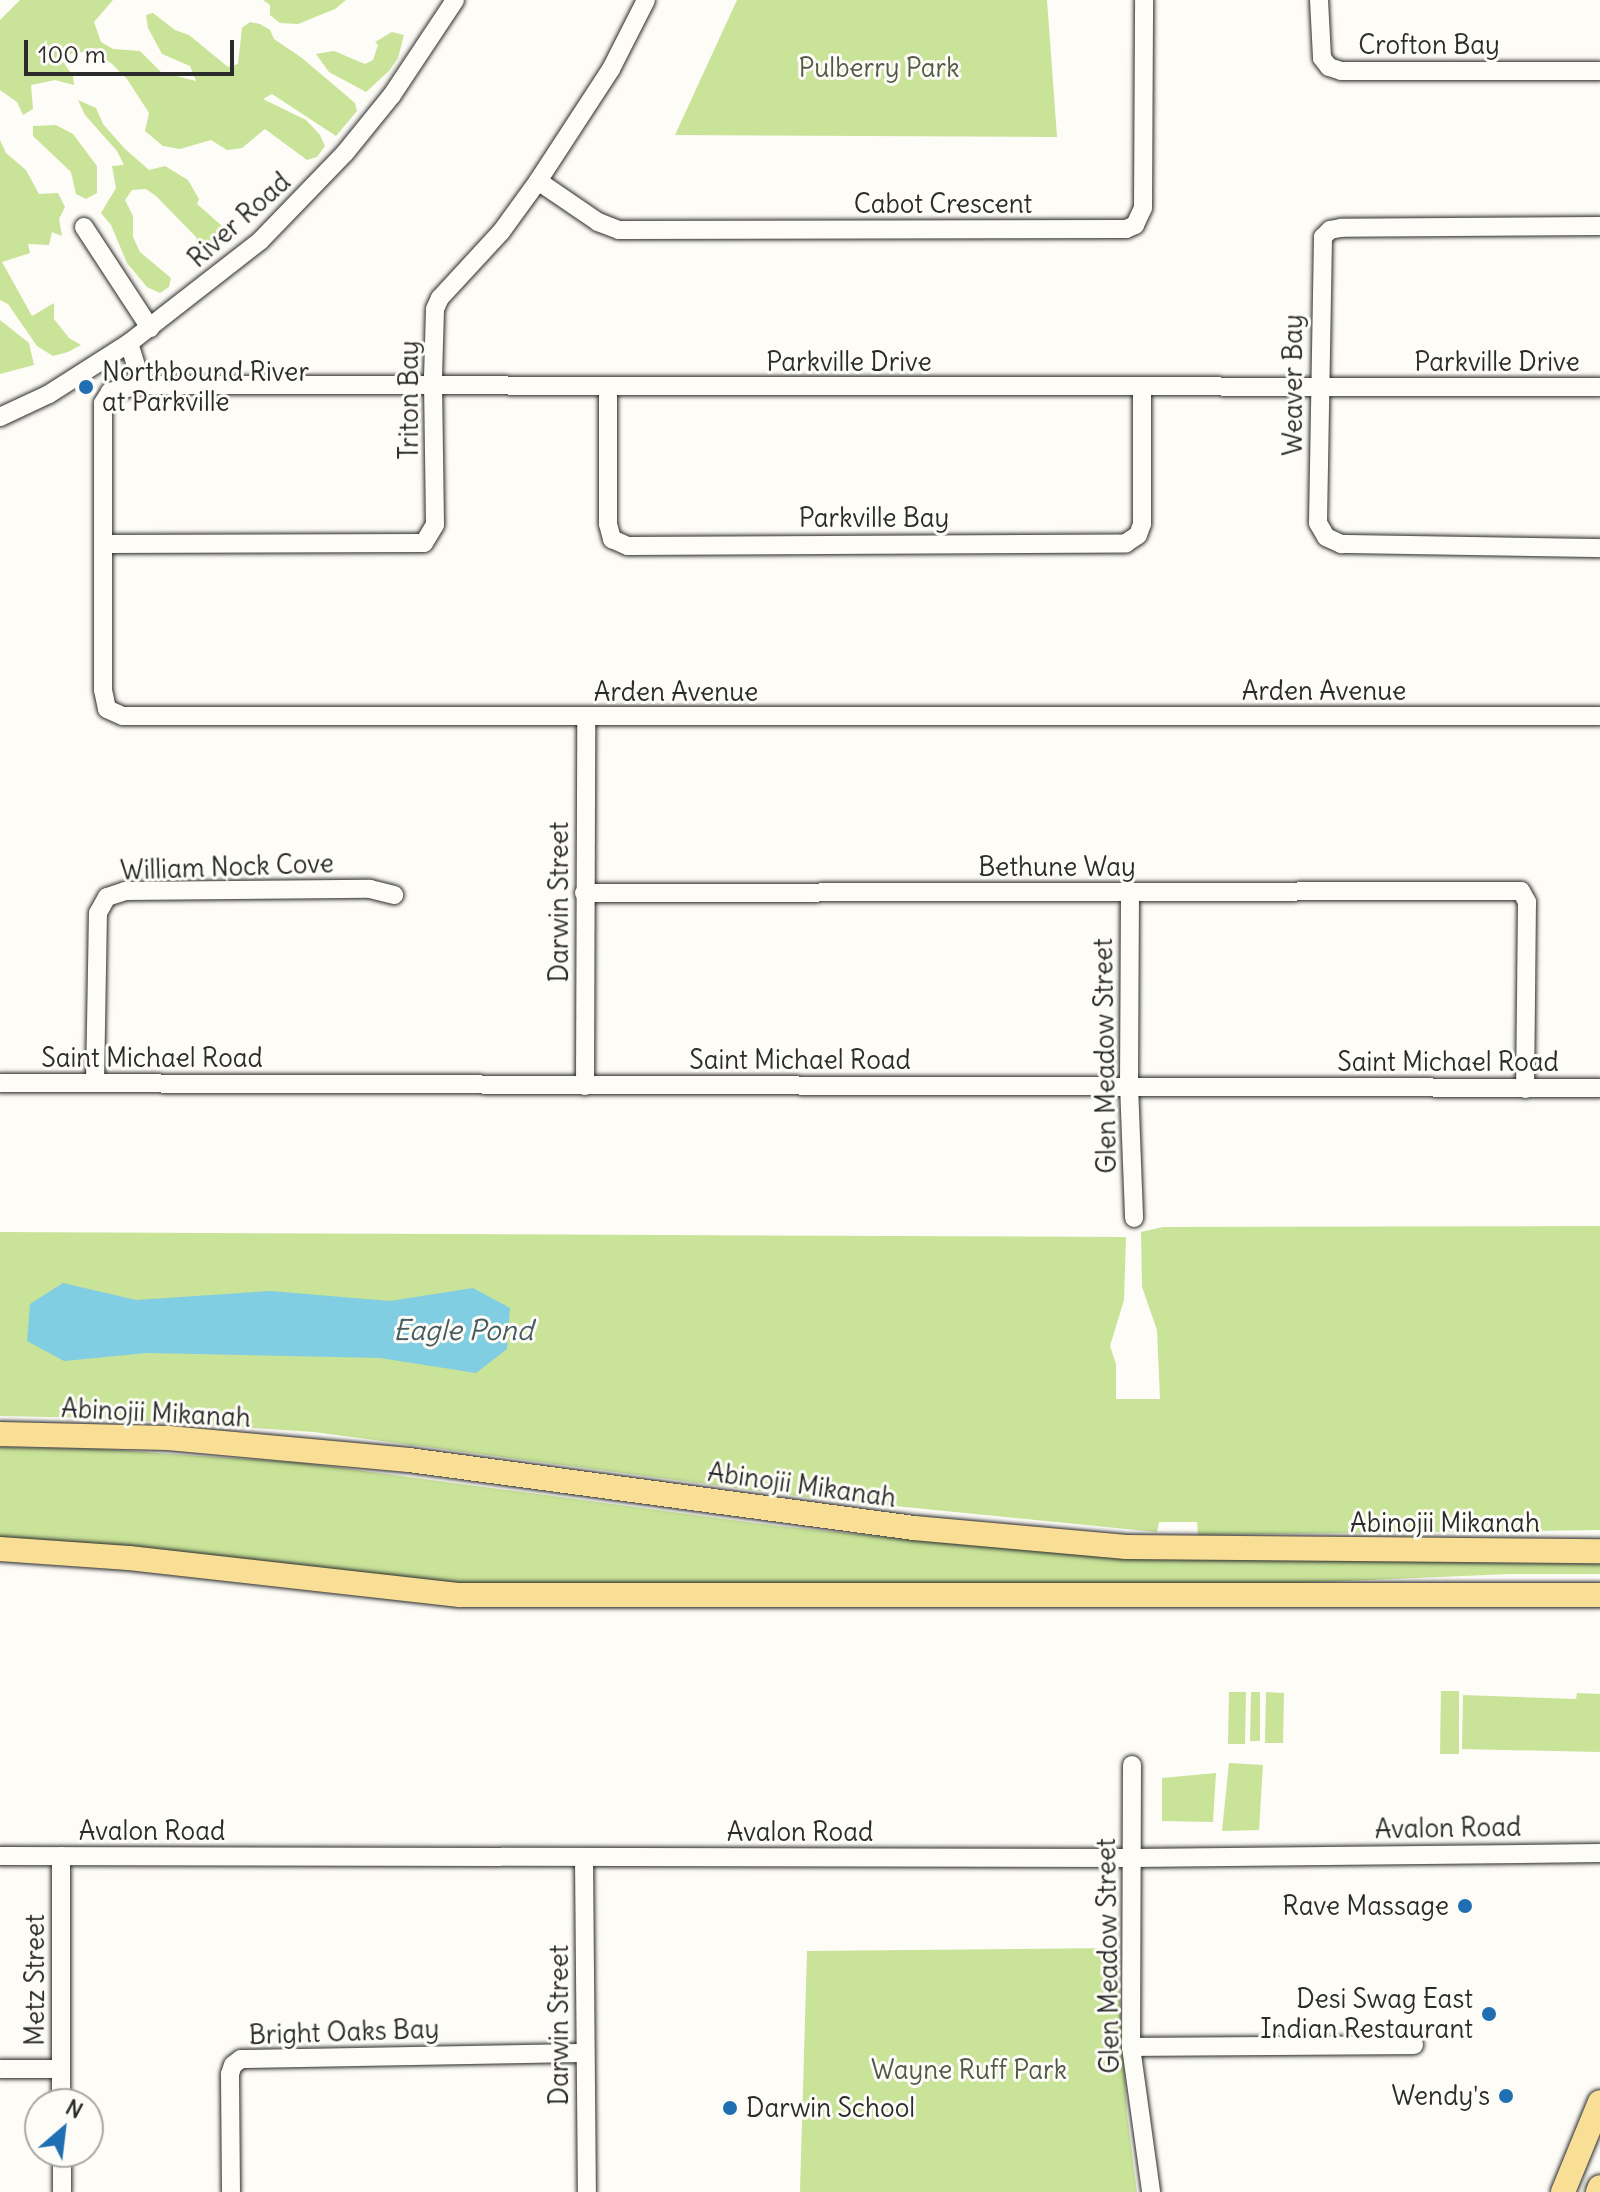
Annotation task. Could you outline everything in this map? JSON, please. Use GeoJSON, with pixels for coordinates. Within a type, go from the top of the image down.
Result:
{"type":"FeatureCollection","features":[{"type":"Feature","properties":{"kind":"main road","name":"Abinojii Mikanah"},"geometry":{"type":"LineString","coordinates":[[0,1434],[168,1438],[409,1460],[914,1528],[1126,1547],[1600,1551]]}},
{"type":"Feature","properties":{"kind":"main road"},"geometry":{"type":"LineString","coordinates":[[0,1549],[129,1558],[460,1595],[1600,1595]]}},
{"type":"Feature","properties":{"kind":"main road"},"geometry":{"type":"LineString","coordinates":[[1569,2187],[1600,2102]]}},
{"type":"Feature","properties":{"kind":"street","name":"River Road"},"geometry":{"type":"LineString","coordinates":[[0,417],[49,394],[129,343],[260,241],[321,180],[392,95],[455,0]]}},
{"type":"Feature","properties":{"kind":"street","name":"Triton Bay"},"geometry":{"type":"LineString","coordinates":[[104,544],[424,543],[435,525],[435,309],[440,298],[501,232],[538,181],[616,61],[646,0]]}},
{"type":"Feature","properties":{"kind":"street","name":"Cabot Crescent"},"geometry":{"type":"LineString","coordinates":[[538,181],[598,222],[619,230],[1126,229],[1135,225],[1143,208],[1144,0]]}},
{"type":"Feature","properties":{"kind":"street","name":"Crofton Bay"},"geometry":{"type":"LineString","coordinates":[[1319,0],[1322,58],[1329,67],[1341,71],[1600,71]]}},
{"type":"Feature","properties":{"kind":"street","name":"Weaver Bay"},"geometry":{"type":"LineString","coordinates":[[1600,226],[1330,230],[1320,247],[1318,523],[1326,537],[1341,544],[1600,548]]}},
{"type":"Feature","properties":{"kind":"street"},"geometry":{"type":"LineString","coordinates":[[84,227],[150,328]]}},
{"type":"Feature","properties":{"kind":"street"},"geometry":{"type":"LineString","coordinates":[[129,343],[142,385]]}},
{"type":"Feature","properties":{"kind":"street","name":"Parkville Drive"},"geometry":{"type":"LineString","coordinates":[[142,385],[1600,387]]}},
{"type":"Feature","properties":{"kind":"street","name":"Arden Avenue"},"geometry":{"type":"LineString","coordinates":[[142,385],[110,392],[103,403],[103,690],[107,709],[114,714],[586,718],[1600,716]]}},
{"type":"Feature","properties":{"kind":"street","name":"Parkville Bay"},"geometry":{"type":"LineString","coordinates":[[608,388],[608,524],[612,539],[628,546],[1126,543],[1138,535],[1142,524],[1142,388]]}},
{"type":"Feature","properties":{"kind":"street","name":"Darwin Street"},"geometry":{"type":"LineString","coordinates":[[585,1086],[586,718]]}},
{"type":"Feature","properties":{"kind":"street","name":"William Nock Cove"},"geometry":{"type":"LineString","coordinates":[[95,1083],[98,913],[107,897],[125,891],[370,889],[394,895]]}},
{"type":"Feature","properties":{"kind":"street","name":"Bethune Way"},"geometry":{"type":"LineString","coordinates":[[584,893],[1521,891],[1527,898],[1525,1089]]}},
{"type":"Feature","properties":{"kind":"street","name":"Glen Meadow Street"},"geometry":{"type":"LineString","coordinates":[[1130,893],[1129,1085],[1134,1218]]}},
{"type":"Feature","properties":{"kind":"street","name":"Saint Michael Road"},"geometry":{"type":"LineString","coordinates":[[0,1083],[1600,1088]]}},
{"type":"Feature","properties":{"kind":"street","name":"Glen Meadow Street"},"geometry":{"type":"LineString","coordinates":[[1132,1765],[1131,2047],[1151,2192]]}},
{"type":"Feature","properties":{"kind":"street","name":"Avalon Road"},"geometry":{"type":"LineString","coordinates":[[0,1856],[1132,1858],[1600,1853]]}},
{"type":"Feature","properties":{"kind":"street","name":"Metz Street"},"geometry":{"type":"LineString","coordinates":[[61,1856],[61,2088]]}},
{"type":"Feature","properties":{"kind":"street","name":"Darwin Street"},"geometry":{"type":"LineString","coordinates":[[584,1858],[587,2192]]}},
{"type":"Feature","properties":{"kind":"street"},"geometry":{"type":"LineString","coordinates":[[1131,2047],[1414,2045]]}},
{"type":"Feature","properties":{"kind":"street","name":"Bright Oaks Bay"},"geometry":{"type":"LineString","coordinates":[[231,2192],[230,2074],[233,2065],[241,2059],[585,2053]]}},
{"type":"Feature","properties":{"kind":"street"},"geometry":{"type":"LineString","coordinates":[[0,2069],[61,2069]]}},
{"type":"Feature","properties":{"kind":"street"},"geometry":{"type":"LineString","coordinates":[[62,2168],[62,2192]]}},
{"type":"Feature","properties":{"kind":"green space"},"geometry":{"type":"Polygon","coordinates":[[[20,0],[113,0],[94,22],[101,42],[113,49],[140,51],[161,72],[196,81],[190,66],[162,54],[148,28],[146,15],[153,13],[175,30],[189,35],[228,67],[238,64],[242,28],[250,22],[260,24],[270,30],[274,39],[302,58],[355,103],[357,111],[336,136],[272,94],[263,99],[306,120],[320,135],[325,146],[317,157],[307,160],[265,129],[242,148],[227,150],[211,140],[180,149],[163,146],[145,131],[149,113],[127,79],[111,63],[88,51],[59,56],[73,76],[74,85],[55,80],[31,85],[33,109],[23,115],[17,102],[0,90],[0,20],[20,0]]]}},
{"type":"Feature","properties":{"kind":"green space"},"geometry":{"type":"Polygon","coordinates":[[[263,0],[346,0],[335,9],[298,24],[280,23],[270,15],[270,5],[263,0]]]}},
{"type":"Feature","properties":{"kind":"green space","name":"Pulberry Park"},"geometry":{"type":"Polygon","coordinates":[[[737,0],[1047,0],[1057,137],[675,135],[737,0]]]}},
{"type":"Feature","properties":{"kind":"green space"},"geometry":{"type":"Polygon","coordinates":[[[392,32],[404,35],[398,58],[366,92],[329,72],[316,54],[334,51],[365,64],[373,60],[378,45],[375,42],[392,32]]]}},
{"type":"Feature","properties":{"kind":"green space"},"geometry":{"type":"Polygon","coordinates":[[[78,100],[96,108],[103,124],[149,170],[165,166],[188,180],[199,199],[197,204],[221,225],[229,237],[215,248],[200,252],[196,237],[156,196],[146,189],[132,190],[125,200],[133,216],[133,237],[140,252],[171,278],[169,287],[160,293],[147,287],[127,263],[111,225],[101,213],[116,188],[112,166],[124,165],[117,151],[85,115],[78,100]]]}},
{"type":"Feature","properties":{"kind":"green space"},"geometry":{"type":"Polygon","coordinates":[[[56,125],[73,134],[97,166],[97,193],[86,199],[76,194],[71,172],[33,136],[33,126],[56,125]]]}},
{"type":"Feature","properties":{"kind":"green space"},"geometry":{"type":"Polygon","coordinates":[[[0,140],[6,153],[26,170],[39,194],[58,193],[65,207],[59,219],[62,236],[52,232],[49,245],[28,244],[30,253],[2,262],[32,316],[54,303],[54,319],[69,338],[81,345],[68,352],[53,356],[37,346],[8,304],[0,300],[0,140]]]}},
{"type":"Feature","properties":{"kind":"green space"},"geometry":{"type":"Polygon","coordinates":[[[0,320],[29,343],[34,365],[0,374],[0,320]]]}},
{"type":"Feature","properties":{"kind":"green space"},"geometry":{"type":"Polygon","coordinates":[[[1600,1226],[1600,1530],[1198,1535],[1197,1522],[1159,1522],[1157,1532],[804,1497],[314,1432],[102,1418],[0,1416],[0,1232],[1126,1237],[1124,1300],[1110,1346],[1116,1364],[1116,1399],[1160,1399],[1157,1330],[1142,1287],[1141,1232],[1163,1227],[1600,1226]]]}},
{"type":"Feature","properties":{"kind":"green space"},"geometry":{"type":"Polygon","coordinates":[[[0,1447],[98,1449],[304,1463],[778,1526],[953,1544],[1149,1559],[1600,1564],[1600,1574],[1510,1574],[1203,1587],[462,1588],[0,1543],[0,1447]]]}},
{"type":"Feature","properties":{"kind":"green space"},"geometry":{"type":"Polygon","coordinates":[[[1441,1691],[1459,1691],[1459,1754],[1440,1754],[1441,1691]]]}},
{"type":"Feature","properties":{"kind":"green space"},"geometry":{"type":"Polygon","coordinates":[[[1229,1692],[1246,1692],[1245,1744],[1228,1744],[1229,1692]]]}},
{"type":"Feature","properties":{"kind":"green space"},"geometry":{"type":"Polygon","coordinates":[[[1251,1692],[1260,1692],[1260,1741],[1250,1741],[1251,1692]]]}},
{"type":"Feature","properties":{"kind":"green space"},"geometry":{"type":"Polygon","coordinates":[[[1266,1692],[1284,1693],[1283,1743],[1265,1743],[1266,1692]]]}},
{"type":"Feature","properties":{"kind":"green space"},"geometry":{"type":"Polygon","coordinates":[[[1577,1693],[1600,1694],[1600,1752],[1462,1749],[1463,1695],[1576,1699],[1577,1693]]]}},
{"type":"Feature","properties":{"kind":"green space"},"geometry":{"type":"Polygon","coordinates":[[[1229,1763],[1263,1765],[1259,1830],[1222,1831],[1229,1763]]]}},
{"type":"Feature","properties":{"kind":"green space"},"geometry":{"type":"Polygon","coordinates":[[[1216,1773],[1213,1822],[1162,1821],[1162,1778],[1216,1773]]]}},
{"type":"Feature","properties":{"kind":"green space","name":"Wayne Ruff Park"},"geometry":{"type":"Polygon","coordinates":[[[1117,1948],[1127,2114],[1137,2192],[800,2192],[807,1951],[1117,1948]]]}},
{"type":"Feature","properties":{"kind":"water","name":"Eagle Pond"},"geometry":{"type":"Polygon","coordinates":[[[63,1283],[136,1300],[270,1291],[390,1301],[473,1288],[510,1308],[507,1349],[476,1373],[380,1358],[147,1353],[64,1361],[27,1341],[30,1304],[63,1283]]]}},
{"type":"Feature","properties":{"kind":"place","name":"Northbound River at Parkville"},"geometry":{"type":"Point","coordinates":[86,387]}},
{"type":"Feature","properties":{"kind":"place","name":"Rave Massage"},"geometry":{"type":"Point","coordinates":[1465,1906]}},
{"type":"Feature","properties":{"kind":"place","name":"Desi Swag East Indian Restaurant"},"geometry":{"type":"Point","coordinates":[1489,2014]}},
{"type":"Feature","properties":{"kind":"place","name":"Wendy's"},"geometry":{"type":"Point","coordinates":[1506,2096]}},
{"type":"Feature","properties":{"kind":"place","name":"Darwin School"},"geometry":{"type":"Point","coordinates":[730,2108]}}]}
